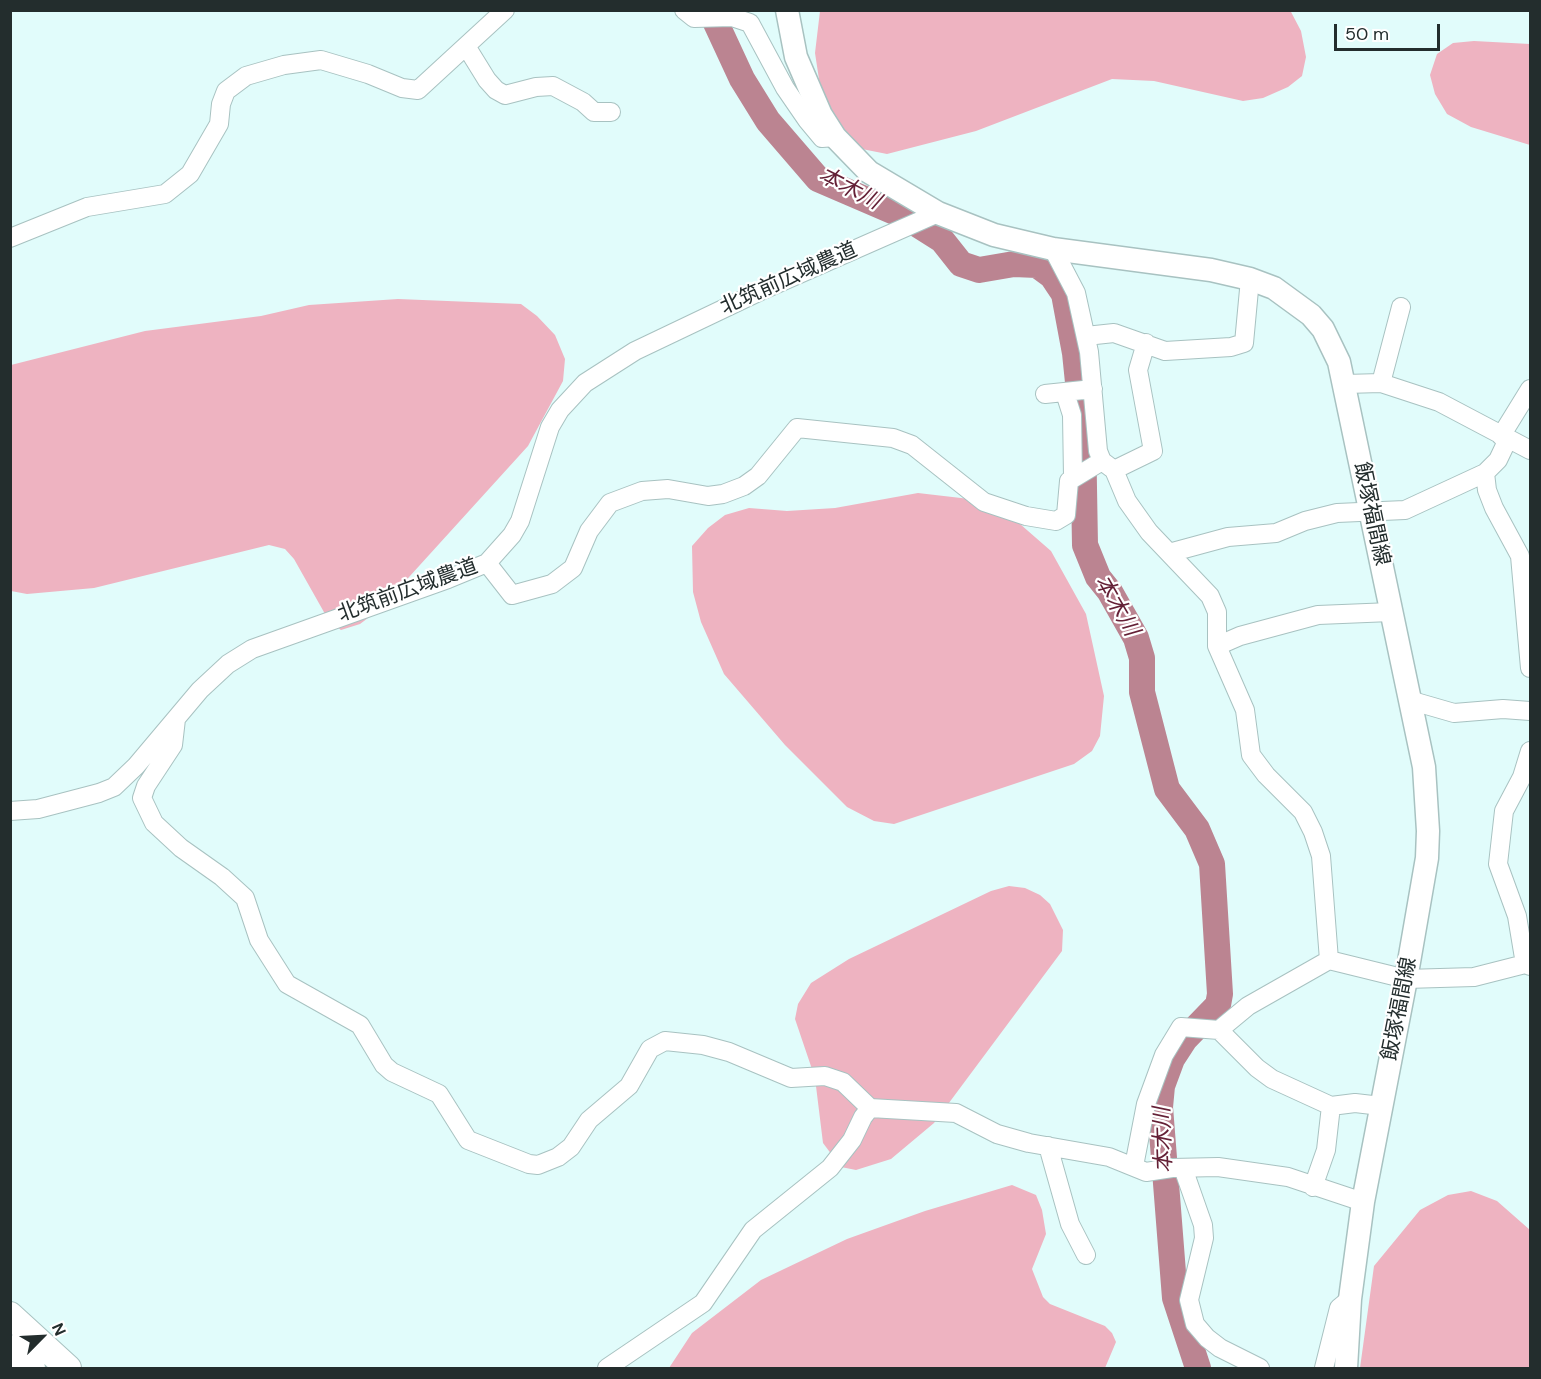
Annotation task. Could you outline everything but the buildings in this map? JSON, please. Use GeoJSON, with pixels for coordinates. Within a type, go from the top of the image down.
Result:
{"type":"FeatureCollection","features":[{"type":"Feature","properties":{"kind":"highway"},"geometry":{"type":"LineString","coordinates":[[10,1314],[68,1368]]}},
{"type":"Feature","properties":{"kind":"highway"},"geometry":{"type":"LineString","coordinates":[[10,1348],[32,1368]]}},
{"type":"Feature","properties":{"kind":"main road","name":"飯塚福間線"},"geometry":{"type":"LineString","coordinates":[[787,10],[796,57],[809,90],[835,137],[869,172],[928,217],[1053,249],[1211,270],[1250,279],[1274,288],[1311,315],[1331,344],[1345,384],[1424,767],[1428,831],[1427,858],[1406,979],[1363,1202],[1350,1299],[1346,1368]]}},
{"type":"Feature","properties":{"kind":"street"},"geometry":{"type":"LineString","coordinates":[[10,238],[87,207],[165,194],[190,174],[219,124],[221,104],[226,91],[246,76],[284,65],[321,60],[368,74],[402,88],[418,90],[505,10]]}},
{"type":"Feature","properties":{"kind":"street"},"geometry":{"type":"LineString","coordinates":[[684,10],[693,18],[732,17],[750,23],[785,88],[807,120],[822,138],[835,137]]}},
{"type":"Feature","properties":{"kind":"street"},"geometry":{"type":"LineString","coordinates":[[466,46],[487,80],[496,90],[505,95],[536,87],[553,86],[583,102],[594,112],[611,112]]}},
{"type":"Feature","properties":{"kind":"street","name":"北筑前広域農道"},"geometry":{"type":"LineString","coordinates":[[10,811],[38,809],[114,787],[136,766],[228,664],[252,649],[487,563],[512,535],[520,521],[550,427],[565,403],[585,383],[635,351],[928,217]]}},
{"type":"Feature","properties":{"kind":"street"},"geometry":{"type":"LineString","coordinates":[[1053,249],[1077,293],[1086,336],[1098,451],[1127,501],[1149,532],[1210,596],[1217,612],[1217,646],[1245,710],[1251,755],[1266,775],[1303,812],[1313,832],[1322,868],[1329,960]]}},
{"type":"Feature","properties":{"kind":"street"},"geometry":{"type":"LineString","coordinates":[[1086,336],[1114,333],[1165,351],[1231,347],[1244,343],[1250,279]]}},
{"type":"Feature","properties":{"kind":"street"},"geometry":{"type":"LineString","coordinates":[[1381,383],[1401,308]]}},
{"type":"Feature","properties":{"kind":"street"},"geometry":{"type":"LineString","coordinates":[[487,563],[512,595],[552,584],[573,568],[589,531],[610,503],[642,491],[668,489],[708,496],[723,494],[744,486],[758,476],[797,428],[893,438],[912,445],[984,502],[1026,516],[1056,521],[1066,515],[1069,481],[1073,477],[1153,451],[1138,370],[1146,343]]}},
{"type":"Feature","properties":{"kind":"street"},"geometry":{"type":"LineString","coordinates":[[1345,384],[1381,383],[1439,402],[1530,450]]}},
{"type":"Feature","properties":{"kind":"street"},"geometry":{"type":"LineString","coordinates":[[1045,394],[1093,389]]}},
{"type":"Feature","properties":{"kind":"street"},"geometry":{"type":"LineString","coordinates":[[1169,553],[1228,537],[1276,532],[1305,520],[1337,513],[1405,510],[1485,473],[1498,460],[1505,438],[1530,389]]}},
{"type":"Feature","properties":{"kind":"street"},"geometry":{"type":"LineString","coordinates":[[1065,393],[1072,415],[1073,477]]}},
{"type":"Feature","properties":{"kind":"street"},"geometry":{"type":"LineString","coordinates":[[1485,473],[1487,490],[1494,508],[1520,556],[1530,668]]}},
{"type":"Feature","properties":{"kind":"street"},"geometry":{"type":"LineString","coordinates":[[1217,646],[1240,636],[1318,615],[1391,612]]}},
{"type":"Feature","properties":{"kind":"street"},"geometry":{"type":"LineString","coordinates":[[1409,700],[1454,713],[1503,709],[1530,711]]}},
{"type":"Feature","properties":{"kind":"street"},"geometry":{"type":"LineString","coordinates":[[176,719],[174,745],[146,786],[142,798],[154,823],[181,848],[222,877],[245,898],[259,940],[287,984],[360,1025],[384,1065],[392,1072],[440,1094],[468,1140],[529,1164],[538,1165],[558,1157],[571,1147],[589,1120],[629,1086],[650,1049],[665,1041],[703,1045],[729,1052],[791,1078],[825,1076],[858,1093],[870,1108],[956,1113],[997,1134],[1109,1157],[1146,1172],[1218,1167],[1288,1177],[1363,1202]]}},
{"type":"Feature","properties":{"kind":"street"},"geometry":{"type":"LineString","coordinates":[[1219,1030],[1248,1006],[1329,960],[1406,979],[1474,977],[1528,965],[1517,916],[1498,864],[1504,811],[1522,777],[1530,751]]}},
{"type":"Feature","properties":{"kind":"street"},"geometry":{"type":"LineString","coordinates":[[1134,1166],[1146,1104],[1164,1055],[1181,1027],[1219,1030],[1257,1068],[1272,1079],[1331,1106],[1354,1103],[1381,1106]]}},
{"type":"Feature","properties":{"kind":"street"},"geometry":{"type":"LineString","coordinates":[[1313,1187],[1326,1150],[1331,1106]]}},
{"type":"Feature","properties":{"kind":"street"},"geometry":{"type":"LineString","coordinates":[[607,1368],[703,1303],[753,1230],[830,1168],[852,1140],[862,1117],[870,1108]]}},
{"type":"Feature","properties":{"kind":"street"},"geometry":{"type":"LineString","coordinates":[[1048,1146],[1070,1224],[1086,1255]]}},
{"type":"Feature","properties":{"kind":"street"},"geometry":{"type":"LineString","coordinates":[[1183,1168],[1203,1225],[1204,1238],[1189,1300],[1195,1324],[1220,1348],[1260,1368]]}},
{"type":"Feature","properties":{"kind":"street"},"geometry":{"type":"LineString","coordinates":[[1324,1368],[1339,1308],[1350,1299]]}},
{"type":"Feature","properties":{"kind":"shaded area"},"geometry":{"type":"Polygon","coordinates":[[[1290,10],[1301,31],[1306,57],[1302,76],[1288,87],[1263,98],[1243,101],[1154,81],[1112,79],[976,131],[887,154],[862,149],[832,130],[824,112],[815,53],[820,11],[1290,10]]]}},
{"type":"Feature","properties":{"kind":"shaded area"},"geometry":{"type":"Polygon","coordinates":[[[1474,41],[1530,44],[1530,145],[1471,127],[1447,114],[1435,94],[1430,75],[1437,54],[1453,43],[1474,41]]]}},
{"type":"Feature","properties":{"kind":"shaded area"},"geometry":{"type":"Polygon","coordinates":[[[398,299],[521,304],[537,316],[555,335],[565,359],[563,381],[528,446],[380,609],[360,624],[341,630],[329,621],[294,559],[285,549],[269,545],[94,588],[27,594],[11,591],[11,365],[145,331],[261,316],[309,305],[398,299]]]}},
{"type":"Feature","properties":{"kind":"shaded area"},"geometry":{"type":"Polygon","coordinates":[[[918,493],[978,500],[1012,517],[1051,551],[1086,614],[1104,696],[1100,736],[1092,751],[1074,764],[894,824],[874,821],[847,807],[785,745],[724,674],[701,622],[693,592],[692,546],[708,528],[725,515],[749,508],[787,511],[835,508],[918,493]]]}},
{"type":"Feature","properties":{"kind":"shaded area"},"geometry":{"type":"Polygon","coordinates":[[[1009,886],[1025,888],[1040,895],[1050,904],[1063,930],[1062,951],[934,1123],[891,1159],[856,1170],[841,1167],[823,1143],[815,1078],[795,1019],[798,1004],[811,983],[849,959],[991,891],[1009,886]]]}},
{"type":"Feature","properties":{"kind":"shaded area"},"geometry":{"type":"Polygon","coordinates":[[[1012,1185],[1036,1195],[1042,1210],[1046,1234],[1032,1269],[1043,1297],[1050,1304],[1105,1326],[1112,1333],[1116,1342],[1105,1368],[669,1368],[692,1333],[761,1280],[847,1239],[925,1211],[1012,1185]]]}},
{"type":"Feature","properties":{"kind":"shaded area"},"geometry":{"type":"Polygon","coordinates":[[[1471,1191],[1497,1201],[1530,1230],[1530,1368],[1360,1368],[1374,1266],[1420,1210],[1448,1195],[1471,1191]]]}},
{"type":"Feature","properties":{"kind":"waterway","name":"本木川"},"geometry":{"type":"LineString","coordinates":[[710,10],[742,79],[768,121],[818,179],[904,216],[942,240],[961,264],[979,270],[1014,264],[1037,265],[1052,276],[1064,294],[1075,353],[1083,431],[1085,545],[1098,577],[1110,592],[1136,638],[1142,658],[1142,692],[1167,789],[1197,829],[1212,864],[1220,994],[1218,1005],[1185,1039],[1172,1059],[1162,1086],[1160,1107],[1175,1298],[1198,1368]]}}]}
